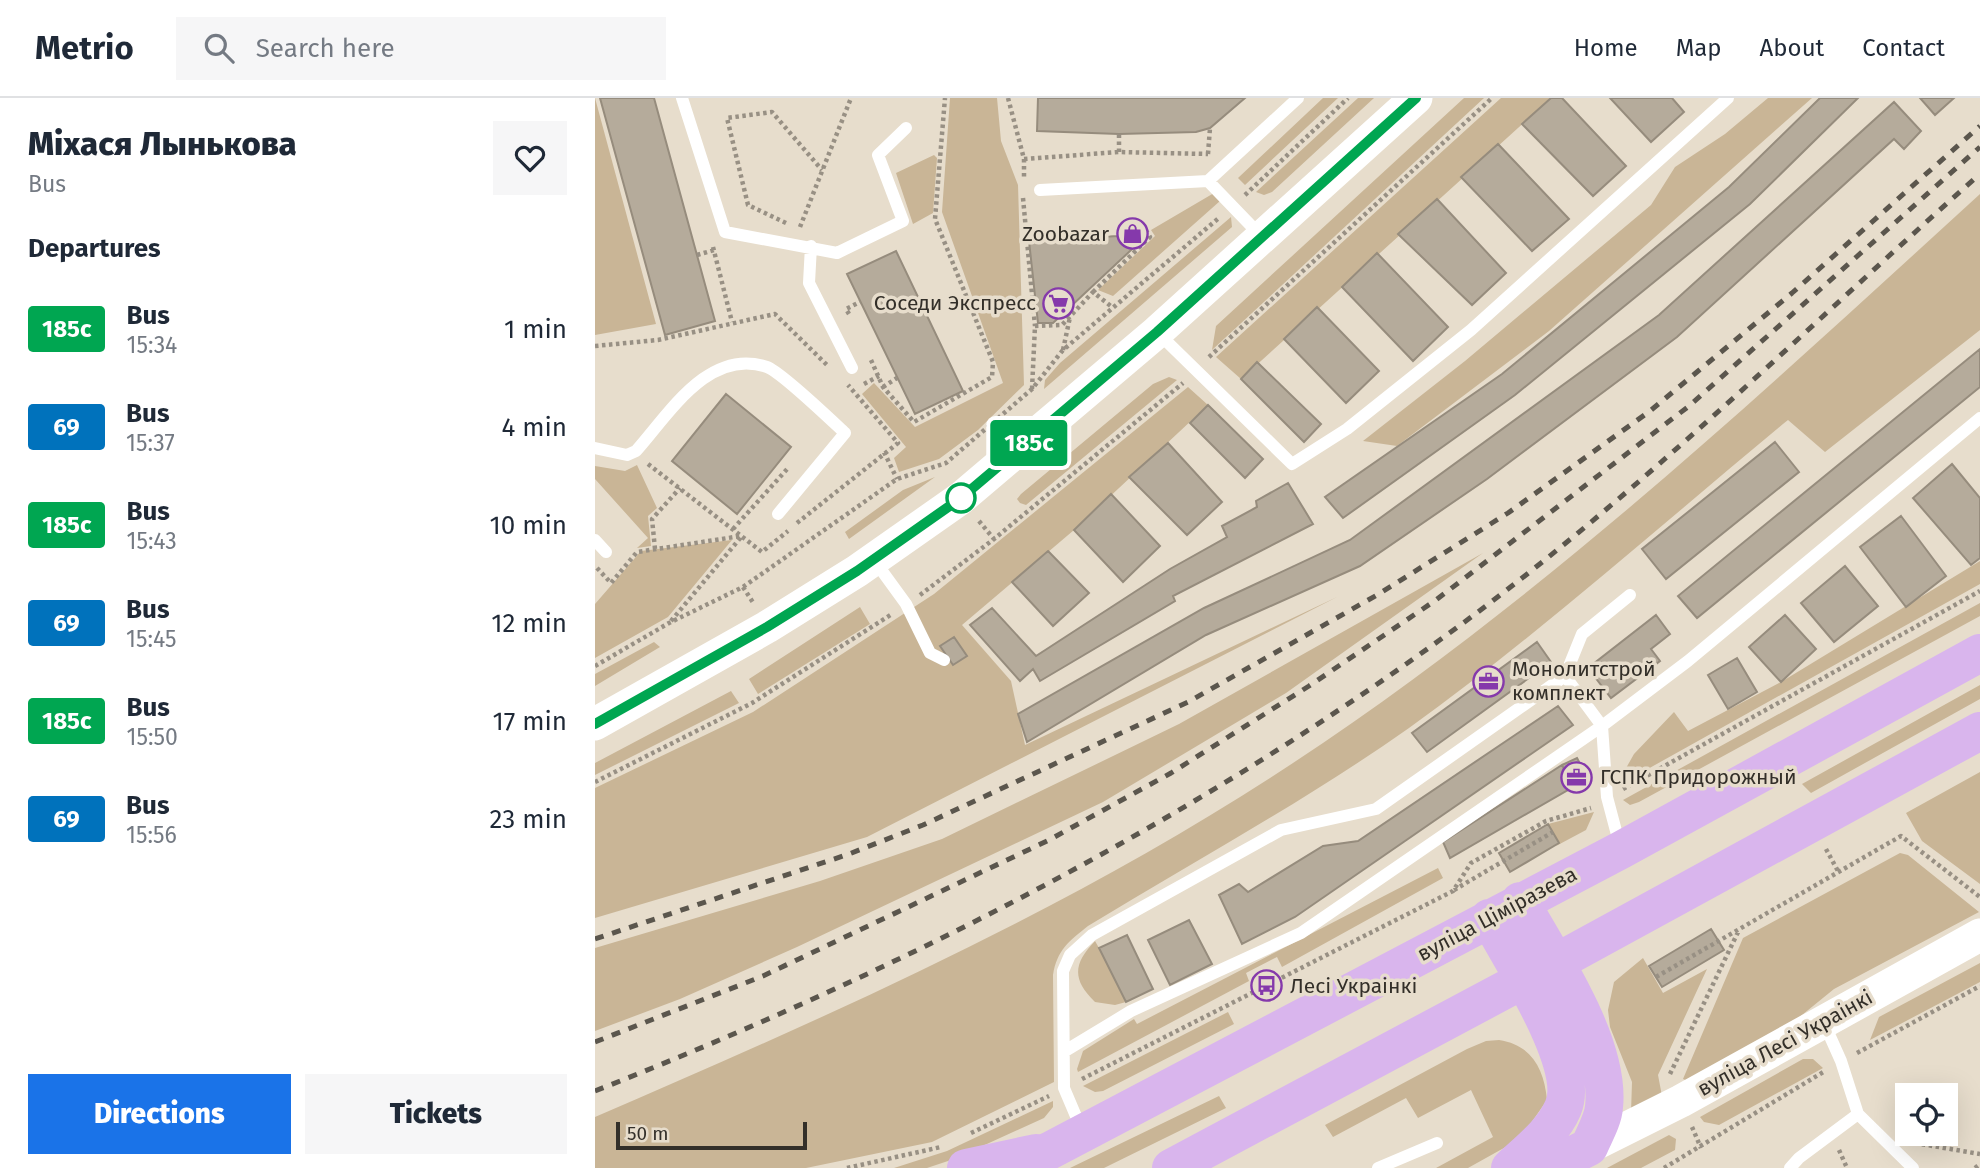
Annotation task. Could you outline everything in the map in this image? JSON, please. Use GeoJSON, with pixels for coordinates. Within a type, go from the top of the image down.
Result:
{"type":"FeatureCollection","features":[{"type":"Feature","properties":{"kind":"main road","name":"вуліца Ціміразева"},"geometry":{"type":"LineString","coordinates":[[1011,1168],[1621,850],[1980,653]]}},
{"type":"Feature","properties":{"kind":"main road"},"geometry":{"type":"LineString","coordinates":[[1171,1168],[1539,972],[1980,731]]}},
{"type":"Feature","properties":{"kind":"main road"},"geometry":{"type":"LineString","coordinates":[[1505,910],[1539,972],[1590,1034],[1605,1083],[1604,1110],[1589,1147],[1547,1168]]}},
{"type":"Feature","properties":{"kind":"main road"},"geometry":{"type":"LineString","coordinates":[[1510,1168],[1551,1126],[1563,1108],[1568,1087],[1539,972]]}},
{"type":"Feature","properties":{"kind":"main road"},"geometry":{"type":"LineString","coordinates":[[959,1150],[1067,1141]]}},
{"type":"Feature","properties":{"kind":"street"},"geometry":{"type":"LineString","coordinates":[[595,724],[719,656],[874,560],[1014,456],[1263,238],[1416,98]]}},
{"type":"Feature","properties":{"kind":"street","name":"вуліца Лесі Украінкі"},"geometry":{"type":"LineString","coordinates":[[1589,1147],[1681,1101],[1980,935]]}},
{"type":"Feature","properties":{"kind":"lane"},"geometry":{"type":"LineString","coordinates":[[683,98],[725,232],[837,253],[903,221],[878,155],[906,128]]}},
{"type":"Feature","properties":{"kind":"lane"},"geometry":{"type":"LineString","coordinates":[[1040,190],[1208,181],[1297,98]]}},
{"type":"Feature","properties":{"kind":"lane"},"geometry":{"type":"LineString","coordinates":[[1157,332],[1292,464],[1347,429],[1471,330],[1728,98]]}},
{"type":"Feature","properties":{"kind":"lane"},"geometry":{"type":"LineString","coordinates":[[1208,181],[1263,238]]}},
{"type":"Feature","properties":{"kind":"lane"},"geometry":{"type":"LineString","coordinates":[[811,246],[809,283],[852,368]]}},
{"type":"Feature","properties":{"kind":"lane"},"geometry":{"type":"LineString","coordinates":[[595,448],[627,455],[636,451],[701,380],[715,369],[742,363],[769,367],[845,433],[778,514]]}},
{"type":"Feature","properties":{"kind":"lane"},"geometry":{"type":"LineString","coordinates":[[1065,1051],[1131,1011],[1301,933],[1602,726],[1688,661],[1980,418]]}},
{"type":"Feature","properties":{"kind":"lane"},"geometry":{"type":"LineString","coordinates":[[595,540],[606,552]]}},
{"type":"Feature","properties":{"kind":"lane"},"geometry":{"type":"LineString","coordinates":[[874,560],[906,604],[930,653],[944,660]]}},
{"type":"Feature","properties":{"kind":"lane"},"geometry":{"type":"LineString","coordinates":[[1067,1141],[1063,971],[1070,955],[1092,935],[1282,830],[1376,809],[1565,676],[1581,634],[1630,595]]}},
{"type":"Feature","properties":{"kind":"lane"},"geometry":{"type":"LineString","coordinates":[[1565,676],[1602,726],[1607,797],[1621,850]]}},
{"type":"Feature","properties":{"kind":"lane"},"geometry":{"type":"LineString","coordinates":[[1824,1022],[1841,1061],[1858,1114],[1913,1168]]}},
{"type":"Feature","properties":{"kind":"lane"},"geometry":{"type":"LineString","coordinates":[[1790,1168],[1799,1158],[1858,1114]]}},
{"type":"Feature","properties":{"kind":"lane"},"geometry":{"type":"LineString","coordinates":[[1378,1168],[1437,1143]]}},
{"type":"Feature","properties":{"kind":"path"},"geometry":{"type":"LineString","coordinates":[[822,170],[772,112],[727,118],[748,205],[800,229],[851,98]]}},
{"type":"Feature","properties":{"kind":"path"},"geometry":{"type":"LineString","coordinates":[[868,354],[883,387],[914,422],[992,377],[993,362],[935,219],[945,98]]}},
{"type":"Feature","properties":{"kind":"path"},"geometry":{"type":"LineString","coordinates":[[1008,98],[1024,159],[1023,214],[1035,326],[1032,389]]}},
{"type":"Feature","properties":{"kind":"path"},"geometry":{"type":"LineString","coordinates":[[595,666],[669,623],[743,587],[897,479],[946,463],[1032,389],[1063,351],[1233,206],[1348,98]]}},
{"type":"Feature","properties":{"kind":"path"},"geometry":{"type":"LineString","coordinates":[[1208,154],[1210,128]]}},
{"type":"Feature","properties":{"kind":"path"},"geometry":{"type":"LineString","coordinates":[[1119,134],[1119,152]]}},
{"type":"Feature","properties":{"kind":"path"},"geometry":{"type":"LineString","coordinates":[[1024,159],[1119,152],[1208,154],[1219,145]]}},
{"type":"Feature","properties":{"kind":"path"},"geometry":{"type":"LineString","coordinates":[[1035,326],[1062,325],[1150,237],[1143,226],[1140,230]]}},
{"type":"Feature","properties":{"kind":"path"},"geometry":{"type":"LineString","coordinates":[[697,255],[714,250]]}},
{"type":"Feature","properties":{"kind":"path"},"geometry":{"type":"LineString","coordinates":[[1093,292],[1112,307]]}},
{"type":"Feature","properties":{"kind":"path"},"geometry":{"type":"LineString","coordinates":[[851,320],[846,309],[860,302]]}},
{"type":"Feature","properties":{"kind":"path"},"geometry":{"type":"LineString","coordinates":[[1066,312],[1070,317]]}},
{"type":"Feature","properties":{"kind":"path"},"geometry":{"type":"LineString","coordinates":[[595,346],[658,340],[775,314],[834,372]]}},
{"type":"Feature","properties":{"kind":"path"},"geometry":{"type":"LineString","coordinates":[[1063,351],[1070,317]]}},
{"type":"Feature","properties":{"kind":"path"},"geometry":{"type":"LineString","coordinates":[[883,387],[897,378]]}},
{"type":"Feature","properties":{"kind":"path"},"geometry":{"type":"LineString","coordinates":[[642,460],[762,552],[898,443],[842,380]]}},
{"type":"Feature","properties":{"kind":"path"},"geometry":{"type":"LineString","coordinates":[[884,453],[897,479]]}},
{"type":"Feature","properties":{"kind":"path"},"geometry":{"type":"LineString","coordinates":[[733,529],[797,459]]}},
{"type":"Feature","properties":{"kind":"path"},"geometry":{"type":"LineString","coordinates":[[765,479],[772,485]]}},
{"type":"Feature","properties":{"kind":"path"},"geometry":{"type":"LineString","coordinates":[[655,549],[652,519],[680,488]]}},
{"type":"Feature","properties":{"kind":"path"},"geometry":{"type":"LineString","coordinates":[[595,566],[611,583],[637,552],[742,536]]}},
{"type":"Feature","properties":{"kind":"path"},"geometry":{"type":"LineString","coordinates":[[669,623],[742,536]]}},
{"type":"Feature","properties":{"kind":"path"},"geometry":{"type":"LineString","coordinates":[[1453,891],[1471,863],[1546,821],[1587,810],[1980,591]]}},
{"type":"Feature","properties":{"kind":"path"},"geometry":{"type":"LineString","coordinates":[[595,782],[752,703],[887,617]]}},
{"type":"Feature","properties":{"kind":"path"},"geometry":{"type":"LineString","coordinates":[[847,1168],[938,1149],[959,1150],[1064,1088],[1453,891],[1553,832]]}},
{"type":"Feature","properties":{"kind":"path"},"geometry":{"type":"LineString","coordinates":[[1656,977],[1901,836],[1980,897]]}},
{"type":"Feature","properties":{"kind":"path"},"geometry":{"type":"LineString","coordinates":[[1702,1148],[1669,1075],[1739,928]]}},
{"type":"Feature","properties":{"kind":"path"},"geometry":{"type":"LineString","coordinates":[[1664,1168],[1702,1148],[1841,1061],[1980,986]]}},
{"type":"Feature","properties":{"kind":"path"},"geometry":{"type":"LineString","coordinates":[[1879,1136],[1980,1154]]}},
{"type":"Feature","properties":{"kind":"path"},"geometry":{"type":"LineString","coordinates":[[1975,1168],[1980,1164]]}},
{"type":"Feature","properties":{"kind":"shaded area"},"geometry":{"type":"Polygon","coordinates":[[[595,98],[656,324],[595,335],[595,98]]]}},
{"type":"Feature","properties":{"kind":"shaded area"},"geometry":{"type":"Polygon","coordinates":[[[950,98],[997,98],[1001,141],[1018,185],[1024,385],[978,430],[939,459],[899,472],[894,458],[906,447],[862,394],[874,383],[915,427],[1003,383],[942,212],[950,98]]]}},
{"type":"Feature","properties":{"kind":"shaded area"},"geometry":{"type":"Polygon","coordinates":[[[1323,98],[1338,98],[1245,185],[1238,178],[1323,98]]]}},
{"type":"Feature","properties":{"kind":"shaded area"},"geometry":{"type":"Polygon","coordinates":[[[1358,98],[1374,98],[1272,192],[1264,195],[1256,192],[1358,98]]]}},
{"type":"Feature","properties":{"kind":"shaded area"},"geometry":{"type":"Polygon","coordinates":[[[1464,98],[1484,98],[1212,350],[1216,326],[1464,98]]]}},
{"type":"Feature","properties":{"kind":"shaded area"},"geometry":{"type":"Polygon","coordinates":[[[1501,98],[1551,98],[1241,379],[1216,357],[1501,98]]]}},
{"type":"Feature","properties":{"kind":"shaded area"},"geometry":{"type":"Polygon","coordinates":[[[1768,98],[1812,98],[1549,331],[1397,446],[1363,441],[1465,361],[1651,205],[1675,167],[1725,134],[1768,98]]]}},
{"type":"Feature","properties":{"kind":"shaded area"},"geometry":{"type":"Polygon","coordinates":[[[934,155],[937,158],[933,213],[913,224],[896,173],[934,155]]]}},
{"type":"Feature","properties":{"kind":"shaded area"},"geometry":{"type":"Polygon","coordinates":[[[1214,193],[1220,201],[1113,296],[1098,290],[1155,236],[1151,230],[1214,193]]]}},
{"type":"Feature","properties":{"kind":"shaded area"},"geometry":{"type":"Polygon","coordinates":[[[1980,194],[1980,330],[1825,452],[1788,420],[1554,616],[1409,728],[1291,805],[1081,931],[1061,952],[1053,975],[1054,1082],[932,1142],[806,1168],[595,1168],[595,1117],[863,998],[1039,911],[1126,865],[1210,815],[1293,763],[1385,700],[1475,633],[1648,492],[1980,194]]]}},
{"type":"Feature","properties":{"kind":"shaded area"},"geometry":{"type":"Polygon","coordinates":[[[1231,217],[1232,227],[1044,389],[1045,380],[1060,363],[1231,217]]]}},
{"type":"Feature","properties":{"kind":"shaded area"},"geometry":{"type":"Polygon","coordinates":[[[1169,377],[1177,380],[1026,505],[1020,503],[1017,499],[1021,494],[1153,384],[1169,377]]]}},
{"type":"Feature","properties":{"kind":"shaded area"},"geometry":{"type":"Polygon","coordinates":[[[1188,387],[1208,405],[1074,530],[962,625],[1011,681],[1025,745],[1337,597],[867,837],[595,918],[595,788],[753,712],[934,594],[1188,387]]]}},
{"type":"Feature","properties":{"kind":"shaded area"},"geometry":{"type":"Polygon","coordinates":[[[637,465],[657,508],[648,516],[651,546],[637,548],[648,538],[595,479],[595,466],[625,471],[637,465]]]}},
{"type":"Feature","properties":{"kind":"shaded area"},"geometry":{"type":"Polygon","coordinates":[[[935,477],[849,539],[845,532],[903,490],[935,477]]]}},
{"type":"Feature","properties":{"kind":"shaded area"},"geometry":{"type":"Polygon","coordinates":[[[732,540],[668,617],[595,658],[595,604],[641,551],[732,540]]]}},
{"type":"Feature","properties":{"kind":"shaded area"},"geometry":{"type":"Polygon","coordinates":[[[1483,553],[1286,693],[1103,802],[797,947],[680,999],[595,1031],[595,948],[820,881],[942,839],[1179,724],[1483,553]]]}},
{"type":"Feature","properties":{"kind":"shaded area"},"geometry":{"type":"Polygon","coordinates":[[[1980,561],[1980,584],[1628,780],[1621,777],[1634,754],[1674,712],[1688,731],[1781,682],[1980,561]]]}},
{"type":"Feature","properties":{"kind":"shaded area"},"geometry":{"type":"Polygon","coordinates":[[[1980,603],[1980,616],[1639,802],[1630,805],[1623,800],[1980,603]]]}},
{"type":"Feature","properties":{"kind":"shaded area"},"geometry":{"type":"Polygon","coordinates":[[[860,607],[870,624],[758,694],[749,679],[860,607]]]}},
{"type":"Feature","properties":{"kind":"shaded area"},"geometry":{"type":"Polygon","coordinates":[[[654,642],[660,647],[595,686],[595,674],[654,642]]]}},
{"type":"Feature","properties":{"kind":"shaded area"},"geometry":{"type":"Polygon","coordinates":[[[1980,685],[1980,699],[1811,793],[1802,784],[1980,685]]]}},
{"type":"Feature","properties":{"kind":"shaded area"},"geometry":{"type":"Polygon","coordinates":[[[731,691],[739,703],[595,775],[595,763],[731,691]]]}},
{"type":"Feature","properties":{"kind":"shaded area"},"geometry":{"type":"Polygon","coordinates":[[[1980,772],[1980,884],[1922,841],[1906,813],[1980,772]]]}},
{"type":"Feature","properties":{"kind":"shaded area"},"geometry":{"type":"Polygon","coordinates":[[[1594,812],[1586,830],[1556,846],[1559,843],[1548,824],[1594,812]]]}},
{"type":"Feature","properties":{"kind":"shaded area"},"geometry":{"type":"Polygon","coordinates":[[[1900,853],[1908,855],[1979,912],[1834,989],[1786,1028],[1691,1082],[1683,1079],[1743,938],[1900,853]]]}},
{"type":"Feature","properties":{"kind":"shaded area"},"geometry":{"type":"Polygon","coordinates":[[[1438,868],[1443,878],[1282,967],[1277,957],[1246,973],[1249,981],[1078,1072],[1083,1051],[1134,1019],[1137,1024],[1438,868]]]}},
{"type":"Feature","properties":{"kind":"shaded area"},"geometry":{"type":"Polygon","coordinates":[[[1095,941],[1126,1002],[1115,1005],[1095,1002],[1082,986],[1079,964],[1095,941]]]}},
{"type":"Feature","properties":{"kind":"shaded area"},"geometry":{"type":"Polygon","coordinates":[[[1643,958],[1663,993],[1707,969],[1658,1075],[1662,1096],[1631,1113],[1632,1082],[1610,1027],[1608,1010],[1614,982],[1643,958]]]}},
{"type":"Feature","properties":{"kind":"shaded area"},"geometry":{"type":"Polygon","coordinates":[[[1980,963],[1980,982],[1870,1040],[1879,1017],[1980,963]]]}},
{"type":"Feature","properties":{"kind":"shaded area"},"geometry":{"type":"Polygon","coordinates":[[[1228,1012],[1234,1024],[1103,1091],[1095,1092],[1083,1086],[1228,1012]]]}},
{"type":"Feature","properties":{"kind":"shaded area"},"geometry":{"type":"Polygon","coordinates":[[[1499,1040],[1520,1047],[1534,1060],[1543,1078],[1547,1100],[1520,1139],[1468,1168],[1436,1168],[1493,1137],[1471,1090],[1418,1118],[1406,1098],[1333,1137],[1325,1125],[1467,1049],[1486,1041],[1499,1040]]]}},
{"type":"Feature","properties":{"kind":"shaded area"},"geometry":{"type":"Polygon","coordinates":[[[1803,1059],[1813,1059],[1823,1068],[1719,1125],[1704,1122],[1700,1117],[1803,1059]]]}},
{"type":"Feature","properties":{"kind":"shaded area"},"geometry":{"type":"Polygon","coordinates":[[[1219,1096],[1226,1108],[1104,1168],[1070,1168],[1219,1096]]]}},
{"type":"Feature","properties":{"kind":"shaded area"},"geometry":{"type":"Polygon","coordinates":[[[1053,1101],[1053,1107],[1044,1118],[954,1159],[927,1168],[894,1168],[947,1151],[1053,1101]]]}},
{"type":"Feature","properties":{"kind":"shaded area"},"geometry":{"type":"Polygon","coordinates":[[[1669,1135],[1676,1139],[1675,1150],[1641,1168],[1607,1168],[1669,1135]]]}},
{"type":"Feature","properties":{"kind":"building"},"geometry":{"type":"Polygon","coordinates":[[[600,98],[654,98],[715,321],[665,335],[600,98]]]}},
{"type":"Feature","properties":{"kind":"building"},"geometry":{"type":"Polygon","coordinates":[[[1038,98],[1245,98],[1210,128],[1196,132],[1119,134],[1037,131],[1038,98]]]}},
{"type":"Feature","properties":{"kind":"building"},"geometry":{"type":"Polygon","coordinates":[[[1551,98],[1562,98],[1626,166],[1593,196],[1522,124],[1551,98]]]}},
{"type":"Feature","properties":{"kind":"building"},"geometry":{"type":"Polygon","coordinates":[[[1610,98],[1672,98],[1684,112],[1651,142],[1610,98]]]}},
{"type":"Feature","properties":{"kind":"building"},"geometry":{"type":"Polygon","coordinates":[[[1820,98],[1858,98],[1750,204],[1515,395],[1343,518],[1325,497],[1502,374],[1729,187],[1820,98]]]}},
{"type":"Feature","properties":{"kind":"building"},"geometry":{"type":"Polygon","coordinates":[[[1920,98],[1954,98],[1935,115],[1920,98]]]}},
{"type":"Feature","properties":{"kind":"building"},"geometry":{"type":"Polygon","coordinates":[[[1894,102],[1921,131],[1904,149],[1894,139],[1677,337],[1487,479],[1360,566],[1206,635],[1027,742],[1018,714],[1204,608],[1350,540],[1659,315],[1894,102]]]}},
{"type":"Feature","properties":{"kind":"building"},"geometry":{"type":"Polygon","coordinates":[[[1498,144],[1569,219],[1532,251],[1461,177],[1498,144]]]}},
{"type":"Feature","properties":{"kind":"building"},"geometry":{"type":"Polygon","coordinates":[[[1437,199],[1506,273],[1472,305],[1398,234],[1437,199]]]}},
{"type":"Feature","properties":{"kind":"building"},"geometry":{"type":"Polygon","coordinates":[[[1132,224],[1145,237],[1053,323],[1038,323],[1029,241],[1118,236],[1132,224]]]}},
{"type":"Feature","properties":{"kind":"building"},"geometry":{"type":"Polygon","coordinates":[[[896,251],[963,391],[915,414],[847,274],[896,251]]]}},
{"type":"Feature","properties":{"kind":"building"},"geometry":{"type":"Polygon","coordinates":[[[1377,253],[1448,327],[1413,361],[1342,287],[1377,253]]]}},
{"type":"Feature","properties":{"kind":"building"},"geometry":{"type":"Polygon","coordinates":[[[1317,307],[1379,371],[1346,403],[1284,339],[1317,307]]]}},
{"type":"Feature","properties":{"kind":"building"},"geometry":{"type":"Polygon","coordinates":[[[1980,349],[1980,387],[1697,618],[1678,596],[1980,349]]]}},
{"type":"Feature","properties":{"kind":"building"},"geometry":{"type":"Polygon","coordinates":[[[1257,362],[1321,424],[1304,442],[1241,379],[1257,362]]]}},
{"type":"Feature","properties":{"kind":"building"},"geometry":{"type":"Polygon","coordinates":[[[726,394],[791,447],[737,514],[672,461],[726,394]]]}},
{"type":"Feature","properties":{"kind":"building"},"geometry":{"type":"Polygon","coordinates":[[[1208,405],[1263,459],[1245,478],[1190,423],[1208,405]]]}},
{"type":"Feature","properties":{"kind":"building"},"geometry":{"type":"Polygon","coordinates":[[[1775,442],[1799,472],[1666,579],[1642,549],[1775,442]]]}},
{"type":"Feature","properties":{"kind":"building"},"geometry":{"type":"Polygon","coordinates":[[[1168,443],[1222,502],[1187,535],[1129,477],[1168,443]]]}},
{"type":"Feature","properties":{"kind":"building"},"geometry":{"type":"Polygon","coordinates":[[[1952,464],[1980,498],[1980,558],[1971,565],[1913,498],[1952,464]]]}},
{"type":"Feature","properties":{"kind":"building"},"geometry":{"type":"Polygon","coordinates":[[[1288,483],[1313,524],[1173,596],[1175,601],[1040,681],[1033,669],[1020,681],[970,625],[992,608],[1036,656],[1170,569],[1227,537],[1222,526],[1257,507],[1256,501],[1288,483]]]}},
{"type":"Feature","properties":{"kind":"building"},"geometry":{"type":"Polygon","coordinates":[[[1111,494],[1160,546],[1123,582],[1074,530],[1111,494]]]}},
{"type":"Feature","properties":{"kind":"building"},"geometry":{"type":"Polygon","coordinates":[[[1901,516],[1946,576],[1906,607],[1860,547],[1901,516]]]}},
{"type":"Feature","properties":{"kind":"building"},"geometry":{"type":"Polygon","coordinates":[[[1048,551],[1089,593],[1053,626],[1012,582],[1048,551]]]}},
{"type":"Feature","properties":{"kind":"building"},"geometry":{"type":"Polygon","coordinates":[[[1845,566],[1878,606],[1834,642],[1801,603],[1845,566]]]}},
{"type":"Feature","properties":{"kind":"building"},"geometry":{"type":"Polygon","coordinates":[[[1656,615],[1670,634],[1651,649],[1660,661],[1611,698],[1588,668],[1656,615]]]}},
{"type":"Feature","properties":{"kind":"building"},"geometry":{"type":"Polygon","coordinates":[[[1785,615],[1816,649],[1781,682],[1749,647],[1785,615]]]}},
{"type":"Feature","properties":{"kind":"building"},"geometry":{"type":"Polygon","coordinates":[[[954,637],[967,656],[953,665],[940,646],[954,637]]]}},
{"type":"Feature","properties":{"kind":"building"},"geometry":{"type":"Polygon","coordinates":[[[1537,642],[1551,662],[1427,752],[1412,733],[1537,642]]]}},
{"type":"Feature","properties":{"kind":"building"},"geometry":{"type":"Polygon","coordinates":[[[1737,658],[1757,692],[1728,709],[1708,675],[1737,658]]]}},
{"type":"Feature","properties":{"kind":"building"},"geometry":{"type":"Polygon","coordinates":[[[1558,706],[1573,725],[1295,917],[1242,944],[1219,895],[1239,884],[1248,892],[1323,846],[1358,841],[1558,706]]]}},
{"type":"Feature","properties":{"kind":"building"},"geometry":{"type":"Polygon","coordinates":[[[1577,758],[1588,779],[1573,787],[1562,765],[1577,758]]]}},
{"type":"Feature","properties":{"kind":"building"},"geometry":{"type":"Polygon","coordinates":[[[1562,765],[1573,787],[1450,858],[1443,842],[1562,765]]]}},
{"type":"Feature","properties":{"kind":"building"},"geometry":{"type":"Polygon","coordinates":[[[1548,824],[1559,843],[1510,872],[1499,853],[1548,824]]]}},
{"type":"Feature","properties":{"kind":"building"},"geometry":{"type":"Polygon","coordinates":[[[1189,920],[1212,964],[1170,985],[1148,940],[1189,920]]]}},
{"type":"Feature","properties":{"kind":"building"},"geometry":{"type":"Polygon","coordinates":[[[1711,929],[1724,950],[1662,987],[1649,966],[1711,929]]]}},
{"type":"Feature","properties":{"kind":"building"},"geometry":{"type":"Polygon","coordinates":[[[1127,935],[1153,989],[1126,1002],[1099,948],[1127,935]]]}},
{"type":"Feature","properties":{"kind":"railway"},"geometry":{"type":"LineString","coordinates":[[595,939],[849,854],[923,825],[1188,702],[1377,595],[1508,513],[1650,411],[1792,293],[1980,126]]}},
{"type":"Feature","properties":{"kind":"railway"},"geometry":{"type":"LineString","coordinates":[[595,1042],[763,976],[1049,840],[1171,773],[1309,686],[1436,600],[1689,406],[1980,147]]}},
{"type":"Feature","properties":{"kind":"railway"},"geometry":{"type":"LineString","coordinates":[[595,1091],[822,995],[1042,887],[1255,764],[1358,697],[1459,626],[1594,519],[1724,406],[1980,174]]}},
{"type":"Feature","properties":{"kind":"bus line","name":"185с"},"geometry":{"type":"LineString","coordinates":[[595,724],[767,627],[857,571],[961,498],[1034,439],[1157,332],[1416,98]]}},
{"type":"Feature","properties":{"kind":"place","name":"Zoobazar"},"geometry":{"type":"Point","coordinates":[1132,234]}},
{"type":"Feature","properties":{"kind":"place","name":"Соседи Экспресс"},"geometry":{"type":"Point","coordinates":[1059,303]}},
{"type":"Feature","properties":{"kind":"place","name":"Монолитстрой комплект"},"geometry":{"type":"Point","coordinates":[1489,681]}},
{"type":"Feature","properties":{"kind":"place","name":"ГСПК Придорожный"},"geometry":{"type":"Point","coordinates":[1577,777]}},
{"type":"Feature","properties":{"kind":"place","name":"Лесі Украінкі"},"geometry":{"type":"Point","coordinates":[1267,986]}}]}
